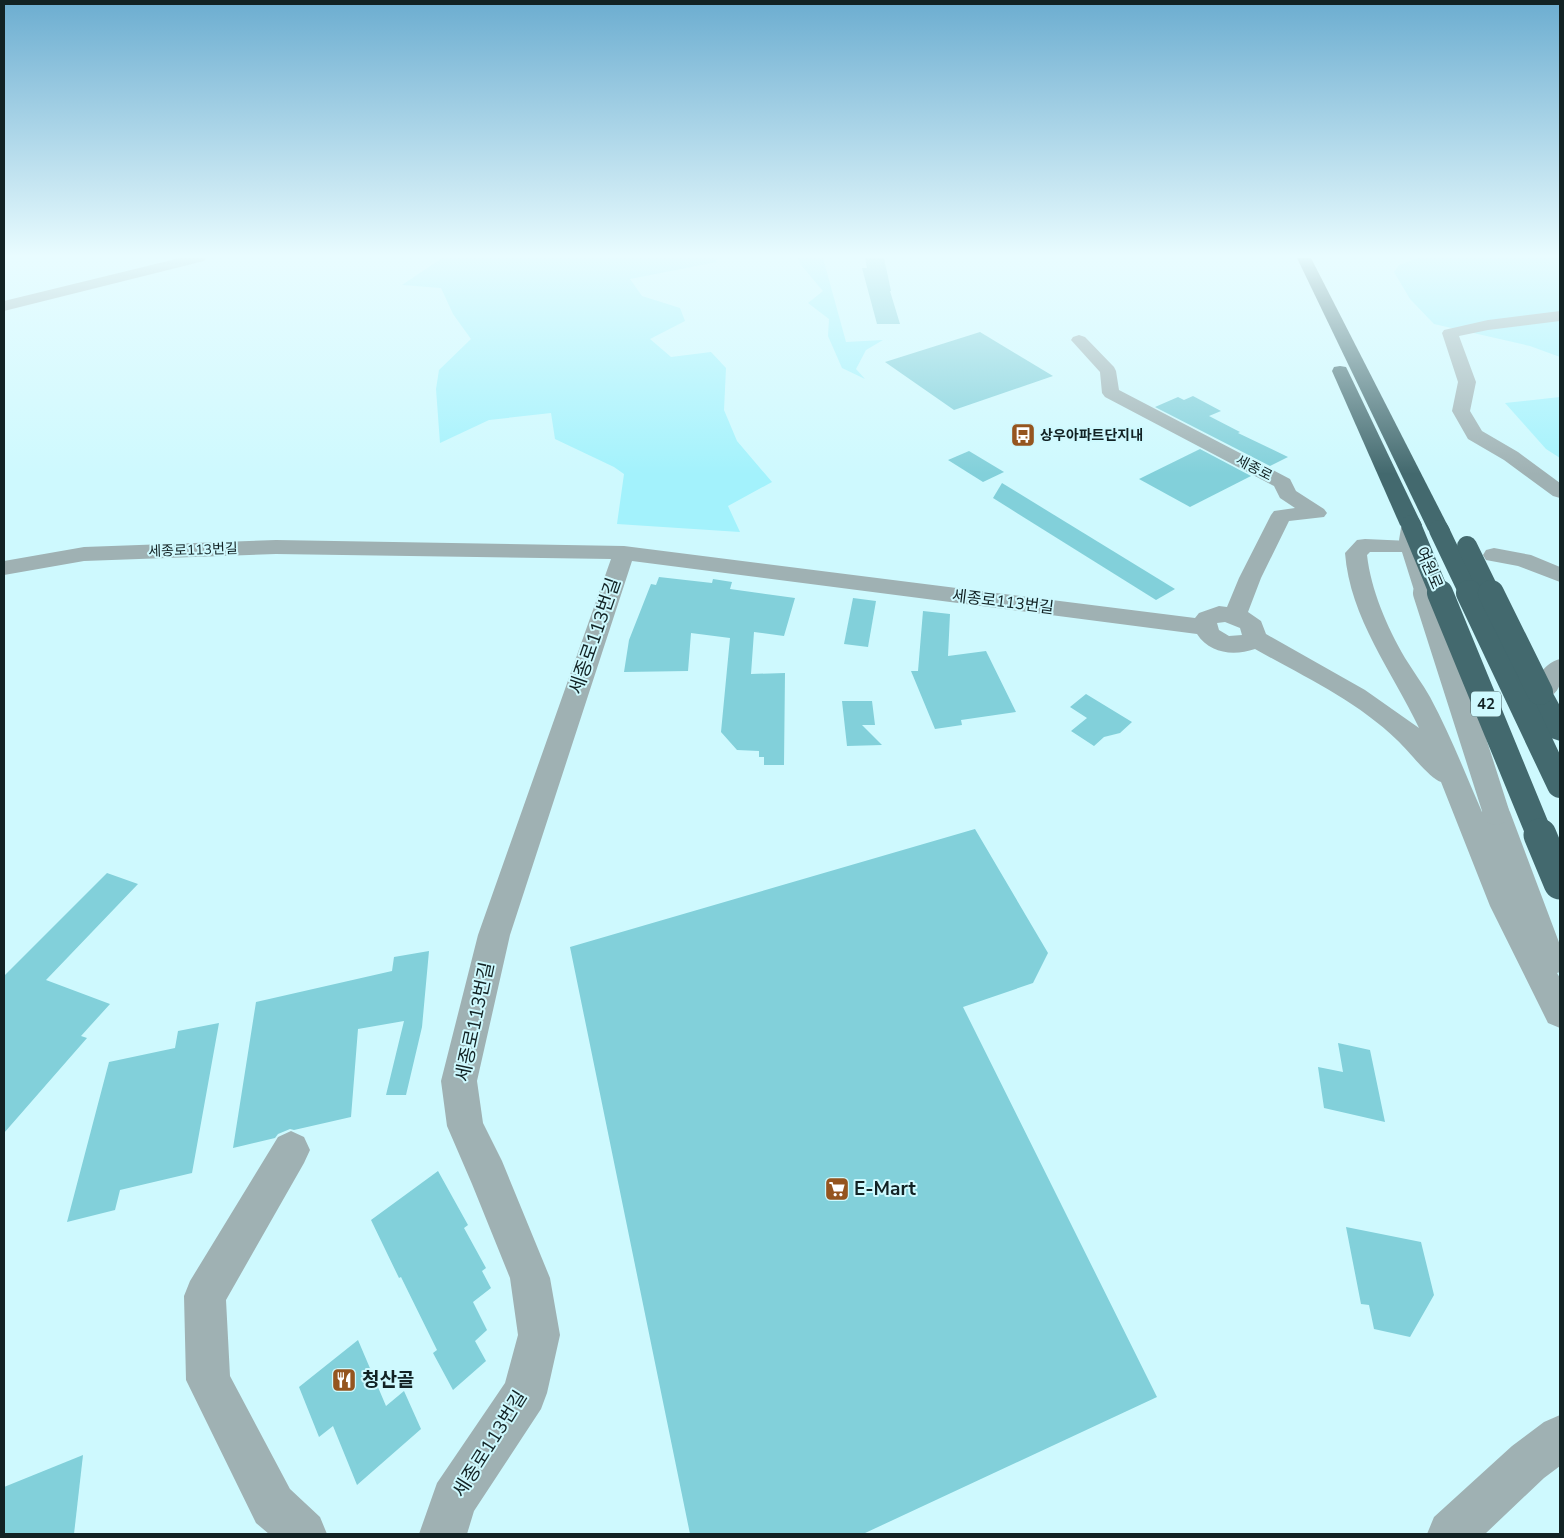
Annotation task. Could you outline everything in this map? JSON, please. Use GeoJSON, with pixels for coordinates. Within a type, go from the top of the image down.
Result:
{"type":"FeatureCollection","features":[{"type":"Feature","properties":{"kind":"highway","name":"여원로"},"geometry":{"type":"LineString","coordinates":[[1321,330],[1406,536],[1560,882]]}},
{"type":"Feature","properties":{"kind":"highway"},"geometry":{"type":"LineString","coordinates":[[1340,330],[1449,524],[1560,731]]}},
{"type":"Feature","properties":{"kind":"highway","name":"여원로"},"geometry":{"type":"LineString","coordinates":[[1449,524],[1560,785]]}},
{"type":"Feature","properties":{"kind":"street"},"geometry":{"type":"LineString","coordinates":[[1465,330],[1450,333],[1467,382],[1462,411],[1475,435],[1511,456],[1560,492]]}},
{"type":"Feature","properties":{"kind":"street","name":"세종로"},"geometry":{"type":"LineString","coordinates":[[1079,340],[1108,371],[1111,393],[1283,483],[1287,494],[1317,513],[1281,515],[1250,578],[1236,616]]}},
{"type":"Feature","properties":{"kind":"street"},"geometry":{"type":"LineString","coordinates":[[1560,988],[1496,812],[1410,541],[1406,536],[1365,545],[1356,553],[1358,574],[1370,609],[1393,659],[1417,697],[1465,802],[1506,906],[1560,1012]]}},
{"type":"Feature","properties":{"kind":"street","name":"세종로113번길"},"geometry":{"type":"LineString","coordinates":[[4,568],[84,554],[276,547],[624,553],[1204,627]]}},
{"type":"Feature","properties":{"kind":"street","name":"세종로113번길"},"geometry":{"type":"LineString","coordinates":[[443,1534],[454,1500],[525,1393],[539,1335],[530,1278],[466,1126],[459,1081],[494,935],[624,553]]}},
{"type":"Feature","properties":{"kind":"street"},"geometry":{"type":"LineString","coordinates":[[1494,555],[1560,563]]}},
{"type":"Feature","properties":{"kind":"street"},"geometry":{"type":"LineString","coordinates":[[1523,560],[1560,575]]}},
{"type":"Feature","properties":{"kind":"street"},"geometry":{"type":"LineString","coordinates":[[1212,615],[1236,616],[1254,629],[1254,638],[1251,643],[1245,645],[1228,644],[1212,637],[1204,627],[1207,618],[1212,615]]}},
{"type":"Feature","properties":{"kind":"street"},"geometry":{"type":"LineString","coordinates":[[1254,638],[1376,709],[1401,728],[1436,762],[1465,802]]}},
{"type":"Feature","properties":{"kind":"street"},"geometry":{"type":"LineString","coordinates":[[1346,691],[1368,697],[1389,699],[1401,691],[1393,659]]}},
{"type":"Feature","properties":{"kind":"street"},"geometry":{"type":"LineString","coordinates":[[1540,692],[1560,668]]}},
{"type":"Feature","properties":{"kind":"street"},"geometry":{"type":"LineString","coordinates":[[291,1150],[206,1296],[208,1380],[273,1506],[303,1534]]}},
{"type":"Feature","properties":{"kind":"street"},"geometry":{"type":"LineString","coordinates":[[1451,1534],[1528,1462],[1560,1438]]}},
{"type":"Feature","properties":{"kind":"shaded area"},"geometry":{"type":"Polygon","coordinates":[[[464,330],[668,330],[650,339],[671,357],[711,352],[726,368],[724,410],[737,441],[772,482],[728,506],[740,532],[617,524],[624,474],[614,467],[555,439],[551,413],[489,420],[440,443],[436,389],[439,370],[471,339],[464,330]]]}},
{"type":"Feature","properties":{"kind":"shaded area"},"geometry":{"type":"Polygon","coordinates":[[[828,330],[843,330],[846,342],[883,340],[866,350],[856,369],[865,379],[842,368],[828,336],[828,330]]]}},
{"type":"Feature","properties":{"kind":"shaded area"},"geometry":{"type":"Polygon","coordinates":[[[1459,330],[1560,330],[1560,357],[1530,346],[1459,330]]]}},
{"type":"Feature","properties":{"kind":"shaded area"},"geometry":{"type":"Polygon","coordinates":[[[1560,397],[1560,458],[1546,449],[1505,403],[1560,397]]]}},
{"type":"Feature","properties":{"kind":"building"},"geometry":{"type":"Polygon","coordinates":[[[980,332],[1053,376],[954,410],[885,362],[980,332]]]}},
{"type":"Feature","properties":{"kind":"building"},"geometry":{"type":"Polygon","coordinates":[[[1193,396],[1221,411],[1209,416],[1240,432],[1238,433],[1288,457],[1270,466],[1155,407],[1178,397],[1184,400],[1193,396]]]}},
{"type":"Feature","properties":{"kind":"building"},"geometry":{"type":"Polygon","coordinates":[[[1200,449],[1251,476],[1190,507],[1139,479],[1200,449]]]}},
{"type":"Feature","properties":{"kind":"building"},"geometry":{"type":"Polygon","coordinates":[[[969,451],[1004,472],[983,482],[948,460],[969,451]]]}},
{"type":"Feature","properties":{"kind":"building"},"geometry":{"type":"Polygon","coordinates":[[[1002,483],[1175,589],[1156,600],[993,498],[1002,483]]]}},
{"type":"Feature","properties":{"kind":"building"},"geometry":{"type":"Polygon","coordinates":[[[659,577],[712,583],[713,579],[732,582],[730,589],[795,598],[784,636],[754,632],[751,674],[785,673],[784,765],[764,765],[764,757],[759,757],[759,751],[737,750],[721,732],[730,638],[691,633],[688,671],[624,672],[629,640],[651,584],[656,585],[659,577]]]}},
{"type":"Feature","properties":{"kind":"building"},"geometry":{"type":"Polygon","coordinates":[[[853,598],[876,601],[868,647],[844,644],[853,598]]]}},
{"type":"Feature","properties":{"kind":"building"},"geometry":{"type":"Polygon","coordinates":[[[923,611],[950,614],[948,656],[986,651],[1016,712],[961,720],[962,725],[935,729],[911,671],[918,671],[923,611]]]}},
{"type":"Feature","properties":{"kind":"building"},"geometry":{"type":"Polygon","coordinates":[[[1086,694],[1132,722],[1120,733],[1104,737],[1094,746],[1071,731],[1087,718],[1070,707],[1086,694]]]}},
{"type":"Feature","properties":{"kind":"building"},"geometry":{"type":"Polygon","coordinates":[[[842,701],[872,701],[875,725],[862,725],[882,745],[847,746],[842,701]]]}},
{"type":"Feature","properties":{"kind":"building","name":"E-Mart"},"geometry":{"type":"Polygon","coordinates":[[[975,829],[1048,953],[1033,983],[963,1007],[1157,1397],[863,1534],[690,1534],[570,947],[975,829]]]}},
{"type":"Feature","properties":{"kind":"building"},"geometry":{"type":"Polygon","coordinates":[[[107,873],[138,884],[46,980],[110,1004],[81,1036],[87,1038],[4,1133],[4,976],[107,873]]]}},
{"type":"Feature","properties":{"kind":"building"},"geometry":{"type":"Polygon","coordinates":[[[429,951],[422,1027],[406,1095],[386,1095],[404,1021],[358,1029],[351,1117],[294,1130],[290,1129],[278,1134],[275,1138],[233,1148],[256,1002],[392,971],[394,957],[429,951]]]}},
{"type":"Feature","properties":{"kind":"building"},"geometry":{"type":"Polygon","coordinates":[[[219,1023],[192,1173],[120,1190],[115,1210],[67,1222],[109,1062],[175,1048],[178,1031],[219,1023]]]}},
{"type":"Feature","properties":{"kind":"building"},"geometry":{"type":"Polygon","coordinates":[[[1338,1043],[1370,1050],[1385,1122],[1324,1108],[1318,1067],[1343,1072],[1338,1043]]]}},
{"type":"Feature","properties":{"kind":"building"},"geometry":{"type":"Polygon","coordinates":[[[438,1171],[468,1225],[464,1228],[486,1268],[482,1271],[491,1288],[473,1302],[487,1330],[475,1341],[486,1361],[453,1390],[433,1353],[437,1350],[371,1220],[438,1171]]]}},
{"type":"Feature","properties":{"kind":"building"},"geometry":{"type":"Polygon","coordinates":[[[1346,1227],[1421,1242],[1434,1295],[1410,1337],[1374,1329],[1369,1305],[1361,1304],[1346,1227]]]}},
{"type":"Feature","properties":{"kind":"building"},"geometry":{"type":"Polygon","coordinates":[[[358,1340],[386,1406],[404,1391],[421,1429],[357,1485],[333,1426],[319,1437],[299,1387],[358,1340]]]}},
{"type":"Feature","properties":{"kind":"building"},"geometry":{"type":"Polygon","coordinates":[[[83,1455],[74,1534],[4,1534],[4,1487],[83,1455]]]}},
{"type":"Feature","properties":{"kind":"place","name":"상우아파트단지내"},"geometry":{"type":"Point","coordinates":[1023,435]}},
{"type":"Feature","properties":{"kind":"place","name":"E-Mart"},"geometry":{"type":"Point","coordinates":[837,1189]}},
{"type":"Feature","properties":{"kind":"place","name":"청산골"},"geometry":{"type":"Point","coordinates":[344,1380]}}]}
